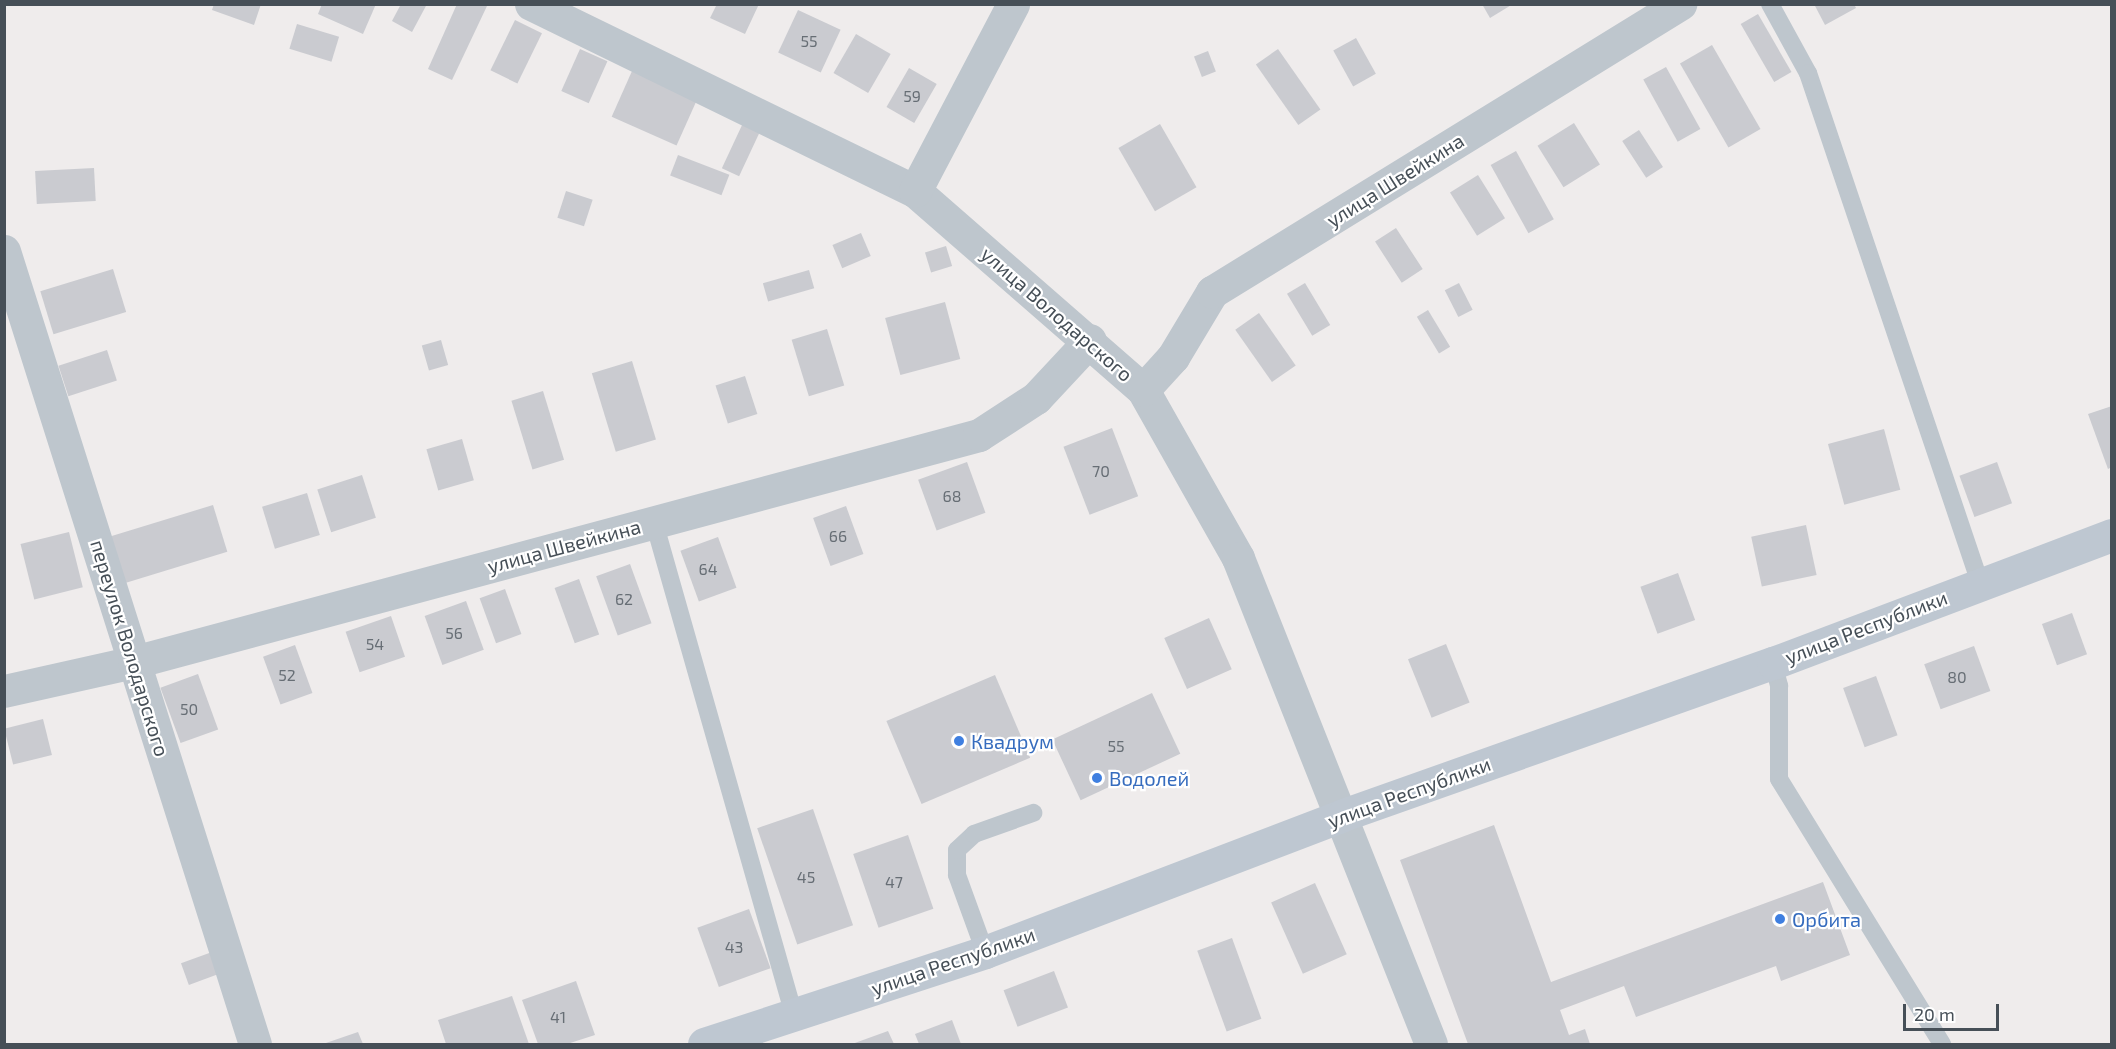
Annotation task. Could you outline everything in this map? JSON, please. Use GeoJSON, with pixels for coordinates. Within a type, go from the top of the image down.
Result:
{"type":"FeatureCollection","features":[{"type":"Feature","properties":{"kind":"main road","name":"улица Республики"},"geometry":{"type":"LineString","coordinates":[[704,1044],[985,952],[1343,815],[1773,663],[2112,535]]}},
{"type":"Feature","properties":{"kind":"street","name":"улица Володарского"},"geometry":{"type":"LineString","coordinates":[[531,4],[915,191],[1090,340],[1143,390],[1238,558],[1343,815],[1431,1044]]}},
{"type":"Feature","properties":{"kind":"street"},"geometry":{"type":"LineString","coordinates":[[915,191],[1013,4]]}},
{"type":"Feature","properties":{"kind":"street","name":"улица Швейкина"},"geometry":{"type":"LineString","coordinates":[[1143,390],[1173,357],[1212,292],[1680,4]]}},
{"type":"Feature","properties":{"kind":"street","name":"переулок Володарского"},"geometry":{"type":"LineString","coordinates":[[4,251],[17,324],[134,662],[255,1044]]}},
{"type":"Feature","properties":{"kind":"street","name":"улица Швейкина"},"geometry":{"type":"LineString","coordinates":[[4,691],[134,662],[979,435],[1036,398],[1090,340]]}},
{"type":"Feature","properties":{"kind":"lane"},"geometry":{"type":"LineString","coordinates":[[1770,4],[1808,73],[1980,583]]}},
{"type":"Feature","properties":{"kind":"lane"},"geometry":{"type":"LineString","coordinates":[[654,522],[794,1015]]}},
{"type":"Feature","properties":{"kind":"lane"},"geometry":{"type":"LineString","coordinates":[[1773,663],[1779,686],[1779,779],[1942,1044]]}},
{"type":"Feature","properties":{"kind":"lane"},"geometry":{"type":"LineString","coordinates":[[985,952],[957,875],[957,850],[974,834],[1033,813]]}},
{"type":"Feature","properties":{"kind":"building"},"geometry":{"type":"Polygon","coordinates":[[[214,4],[261,4],[254,25],[212,10],[214,4]]]}},
{"type":"Feature","properties":{"kind":"building"},"geometry":{"type":"Polygon","coordinates":[[[322,4],[376,4],[363,34],[318,14],[322,4]]]}},
{"type":"Feature","properties":{"kind":"building"},"geometry":{"type":"Polygon","coordinates":[[[401,4],[427,4],[412,32],[392,21],[401,4]]]}},
{"type":"Feature","properties":{"kind":"building"},"geometry":{"type":"Polygon","coordinates":[[[457,4],[487,6],[452,80],[428,69],[457,4]]]}},
{"type":"Feature","properties":{"kind":"building"},"geometry":{"type":"Polygon","coordinates":[[[717,4],[759,4],[745,34],[710,18],[717,4]]]}},
{"type":"Feature","properties":{"kind":"building"},"geometry":{"type":"Polygon","coordinates":[[[1482,4],[1513,4],[1490,18],[1482,4]]]}},
{"type":"Feature","properties":{"kind":"building"},"geometry":{"type":"Polygon","coordinates":[[[1814,4],[1854,4],[1856,8],[1825,25],[1814,4]]]}},
{"type":"Feature","properties":{"kind":"building"},"geometry":{"type":"Polygon","coordinates":[[[798,10],[841,30],[821,72],[778,53],[798,10]]]}},
{"type":"Feature","properties":{"kind":"building"},"geometry":{"type":"Polygon","coordinates":[[[1758,14],[1792,72],[1774,82],[1741,24],[1758,14]]]}},
{"type":"Feature","properties":{"kind":"building"},"geometry":{"type":"Polygon","coordinates":[[[515,20],[542,33],[517,83],[490,70],[515,20]]]}},
{"type":"Feature","properties":{"kind":"building"},"geometry":{"type":"Polygon","coordinates":[[[297,24],[339,37],[331,62],[289,49],[297,24]]]}},
{"type":"Feature","properties":{"kind":"building"},"geometry":{"type":"Polygon","coordinates":[[[856,34],[891,54],[868,93],[834,73],[856,34]]]}},
{"type":"Feature","properties":{"kind":"building"},"geometry":{"type":"Polygon","coordinates":[[[1356,38],[1376,74],[1353,86],[1333,51],[1356,38]]]}},
{"type":"Feature","properties":{"kind":"building"},"geometry":{"type":"Polygon","coordinates":[[[1712,45],[1760,129],[1728,148],[1680,64],[1712,45]]]}},
{"type":"Feature","properties":{"kind":"building"},"geometry":{"type":"Polygon","coordinates":[[[580,49],[607,61],[589,103],[561,91],[580,49]]]}},
{"type":"Feature","properties":{"kind":"building"},"geometry":{"type":"Polygon","coordinates":[[[1278,49],[1320,110],[1298,125],[1256,64],[1278,49]]]}},
{"type":"Feature","properties":{"kind":"building"},"geometry":{"type":"Polygon","coordinates":[[[1208,51],[1216,72],[1202,77],[1194,56],[1208,51]]]}},
{"type":"Feature","properties":{"kind":"building"},"geometry":{"type":"Polygon","coordinates":[[[1666,67],[1700,129],[1678,142],[1643,80],[1666,67]]]}},
{"type":"Feature","properties":{"kind":"building"},"geometry":{"type":"Polygon","coordinates":[[[909,68],[937,84],[914,123],[886,107],[909,68]]]}},
{"type":"Feature","properties":{"kind":"building"},"geometry":{"type":"Polygon","coordinates":[[[632,71],[697,100],[677,146],[612,117],[632,71]]]}},
{"type":"Feature","properties":{"kind":"building"},"geometry":{"type":"Polygon","coordinates":[[[743,123],[760,131],[739,176],[722,168],[743,123]]]}},
{"type":"Feature","properties":{"kind":"building"},"geometry":{"type":"Polygon","coordinates":[[[1574,123],[1600,165],[1563,187],[1538,146],[1574,123]]]}},
{"type":"Feature","properties":{"kind":"building"},"geometry":{"type":"Polygon","coordinates":[[[1160,124],[1196,187],[1155,211],[1118,148],[1160,124]]]}},
{"type":"Feature","properties":{"kind":"building"},"geometry":{"type":"Polygon","coordinates":[[[1639,130],[1663,167],[1646,178],[1622,141],[1639,130]]]}},
{"type":"Feature","properties":{"kind":"building"},"geometry":{"type":"Polygon","coordinates":[[[1516,151],[1554,219],[1528,233],[1491,165],[1516,151]]]}},
{"type":"Feature","properties":{"kind":"building"},"geometry":{"type":"Polygon","coordinates":[[[678,155],[729,175],[721,195],[670,176],[678,155]]]}},
{"type":"Feature","properties":{"kind":"building"},"geometry":{"type":"Polygon","coordinates":[[[94,168],[96,201],[37,204],[35,171],[94,168]]]}},
{"type":"Feature","properties":{"kind":"building"},"geometry":{"type":"Polygon","coordinates":[[[1478,175],[1505,218],[1477,236],[1450,192],[1478,175]]]}},
{"type":"Feature","properties":{"kind":"building"},"geometry":{"type":"Polygon","coordinates":[[[566,191],[593,200],[584,226],[557,218],[566,191]]]}},
{"type":"Feature","properties":{"kind":"building"},"geometry":{"type":"Polygon","coordinates":[[[1396,228],[1423,269],[1402,283],[1375,242],[1396,228]]]}},
{"type":"Feature","properties":{"kind":"building"},"geometry":{"type":"Polygon","coordinates":[[[861,233],[871,256],[842,268],[832,245],[861,233]]]}},
{"type":"Feature","properties":{"kind":"building"},"geometry":{"type":"Polygon","coordinates":[[[946,246],[952,266],[931,273],[925,252],[946,246]]]}},
{"type":"Feature","properties":{"kind":"building"},"geometry":{"type":"Polygon","coordinates":[[[113,269],[126,312],[53,334],[40,291],[113,269]]]}},
{"type":"Feature","properties":{"kind":"building"},"geometry":{"type":"Polygon","coordinates":[[[809,270],[814,288],[768,301],[763,283],[809,270]]]}},
{"type":"Feature","properties":{"kind":"building"},"geometry":{"type":"Polygon","coordinates":[[[1305,283],[1330,325],[1312,336],[1287,294],[1305,283]]]}},
{"type":"Feature","properties":{"kind":"building"},"geometry":{"type":"Polygon","coordinates":[[[1459,283],[1473,310],[1458,317],[1445,290],[1459,283]]]}},
{"type":"Feature","properties":{"kind":"building"},"geometry":{"type":"Polygon","coordinates":[[[945,302],[960,359],[900,375],[885,318],[945,302]]]}},
{"type":"Feature","properties":{"kind":"building"},"geometry":{"type":"Polygon","coordinates":[[[1428,310],[1450,347],[1439,354],[1417,317],[1428,310]]]}},
{"type":"Feature","properties":{"kind":"building"},"geometry":{"type":"Polygon","coordinates":[[[1259,313],[1296,365],[1272,382],[1235,330],[1259,313]]]}},
{"type":"Feature","properties":{"kind":"building"},"geometry":{"type":"Polygon","coordinates":[[[827,329],[844,385],[809,396],[792,340],[827,329]]]}},
{"type":"Feature","properties":{"kind":"building"},"geometry":{"type":"Polygon","coordinates":[[[441,340],[448,365],[429,371],[422,346],[441,340]]]}},
{"type":"Feature","properties":{"kind":"building"},"geometry":{"type":"Polygon","coordinates":[[[107,350],[117,380],[68,396],[58,366],[107,350]]]}},
{"type":"Feature","properties":{"kind":"building"},"geometry":{"type":"Polygon","coordinates":[[[632,361],[656,439],[616,452],[592,373],[632,361]]]}},
{"type":"Feature","properties":{"kind":"building"},"geometry":{"type":"Polygon","coordinates":[[[745,376],[757,414],[728,424],[716,386],[745,376]]]}},
{"type":"Feature","properties":{"kind":"building"},"geometry":{"type":"Polygon","coordinates":[[[543,391],[564,460],[532,470],[511,401],[543,391]]]}},
{"type":"Feature","properties":{"kind":"building"},"geometry":{"type":"Polygon","coordinates":[[[2112,406],[2112,467],[2108,469],[2088,414],[2112,406]]]}},
{"type":"Feature","properties":{"kind":"building"},"geometry":{"type":"Polygon","coordinates":[[[1112,428],[1138,496],[1090,515],[1063,447],[1112,428]]]}},
{"type":"Feature","properties":{"kind":"building"},"geometry":{"type":"Polygon","coordinates":[[[1884,429],[1900,490],[1844,505],[1828,444],[1884,429]]]}},
{"type":"Feature","properties":{"kind":"building"},"geometry":{"type":"Polygon","coordinates":[[[462,439],[474,480],[438,491],[426,449],[462,439]]]}},
{"type":"Feature","properties":{"kind":"building"},"geometry":{"type":"Polygon","coordinates":[[[967,462],[985,513],[937,531],[918,480],[967,462]]]}},
{"type":"Feature","properties":{"kind":"building"},"geometry":{"type":"Polygon","coordinates":[[[1997,462],[2012,503],[1974,517],[1959,476],[1997,462]]]}},
{"type":"Feature","properties":{"kind":"building"},"geometry":{"type":"Polygon","coordinates":[[[362,475],[376,518],[331,532],[317,490],[362,475]]]}},
{"type":"Feature","properties":{"kind":"building"},"geometry":{"type":"Polygon","coordinates":[[[307,493],[320,535],[275,549],[262,507],[307,493]]]}},
{"type":"Feature","properties":{"kind":"building"},"geometry":{"type":"Polygon","coordinates":[[[213,505],[227,552],[121,584],[107,537],[213,505]]]}},
{"type":"Feature","properties":{"kind":"building"},"geometry":{"type":"Polygon","coordinates":[[[846,506],[863,554],[831,566],[813,518],[846,506]]]}},
{"type":"Feature","properties":{"kind":"building"},"geometry":{"type":"Polygon","coordinates":[[[1806,525],[1817,575],[1762,587],[1751,537],[1806,525]]]}},
{"type":"Feature","properties":{"kind":"building"},"geometry":{"type":"Polygon","coordinates":[[[69,532],[83,587],[34,599],[20,544],[69,532]]]}},
{"type":"Feature","properties":{"kind":"building"},"geometry":{"type":"Polygon","coordinates":[[[718,537],[736,588],[699,601],[680,551],[718,537]]]}},
{"type":"Feature","properties":{"kind":"building"},"geometry":{"type":"Polygon","coordinates":[[[630,564],[652,623],[618,636],[596,576],[630,564]]]}},
{"type":"Feature","properties":{"kind":"building"},"geometry":{"type":"Polygon","coordinates":[[[1678,573],[1695,620],[1658,634],[1640,587],[1678,573]]]}},
{"type":"Feature","properties":{"kind":"building"},"geometry":{"type":"Polygon","coordinates":[[[579,579],[599,634],[575,643],[555,588],[579,579]]]}},
{"type":"Feature","properties":{"kind":"building"},"geometry":{"type":"Polygon","coordinates":[[[505,589],[521,634],[496,643],[480,598],[505,589]]]}},
{"type":"Feature","properties":{"kind":"building"},"geometry":{"type":"Polygon","coordinates":[[[466,601],[484,650],[442,665],[425,616],[466,601]]]}},
{"type":"Feature","properties":{"kind":"building"},"geometry":{"type":"Polygon","coordinates":[[[2072,613],[2087,654],[2057,665],[2042,624],[2072,613]]]}},
{"type":"Feature","properties":{"kind":"building"},"geometry":{"type":"Polygon","coordinates":[[[391,616],[405,657],[360,672],[346,632],[391,616]]]}},
{"type":"Feature","properties":{"kind":"building"},"geometry":{"type":"Polygon","coordinates":[[[1209,618],[1232,669],[1187,689],[1164,638],[1209,618]]]}},
{"type":"Feature","properties":{"kind":"building"},"geometry":{"type":"Polygon","coordinates":[[[1446,644],[1470,702],[1432,718],[1408,659],[1446,644]]]}},
{"type":"Feature","properties":{"kind":"building"},"geometry":{"type":"Polygon","coordinates":[[[295,645],[312,693],[280,705],[263,657],[295,645]]]}},
{"type":"Feature","properties":{"kind":"building"},"geometry":{"type":"Polygon","coordinates":[[[1974,646],[1990,691],[1941,709],[1924,664],[1974,646]]]}},
{"type":"Feature","properties":{"kind":"building"},"geometry":{"type":"Polygon","coordinates":[[[198,674],[218,729],[181,743],[160,688],[198,674]]]}},
{"type":"Feature","properties":{"kind":"building","name":"Квадрум"},"geometry":{"type":"Polygon","coordinates":[[[995,675],[1030,758],[922,804],[886,721],[995,675]]]}},
{"type":"Feature","properties":{"kind":"building"},"geometry":{"type":"Polygon","coordinates":[[[1876,676],[1898,735],[1865,747],[1843,688],[1876,676]]]}},
{"type":"Feature","properties":{"kind":"building"},"geometry":{"type":"Polygon","coordinates":[[[1152,693],[1180,754],[1081,800],[1052,739],[1152,693]]]}},
{"type":"Feature","properties":{"kind":"building"},"geometry":{"type":"Polygon","coordinates":[[[43,719],[52,755],[13,765],[4,729],[43,719]]]}},
{"type":"Feature","properties":{"kind":"building"},"geometry":{"type":"Polygon","coordinates":[[[813,809],[853,925],[797,945],[757,828],[813,809]]]}},
{"type":"Feature","properties":{"kind":"building","name":"Орбита"},"geometry":{"type":"Polygon","coordinates":[[[1494,825],[1551,982],[1823,882],[1850,955],[1781,981],[1776,966],[1636,1017],[1624,986],[1560,1010],[1569,1035],[1585,1029],[1590,1044],[1468,1044],[1400,860],[1494,825]]]}},
{"type":"Feature","properties":{"kind":"building"},"geometry":{"type":"Polygon","coordinates":[[[908,835],[933,909],[879,928],[853,854],[908,835]]]}},
{"type":"Feature","properties":{"kind":"building"},"geometry":{"type":"Polygon","coordinates":[[[1315,883],[1347,954],[1303,974],[1271,903],[1315,883]]]}},
{"type":"Feature","properties":{"kind":"building"},"geometry":{"type":"Polygon","coordinates":[[[749,909],[771,968],[719,987],[697,928],[749,909]]]}},
{"type":"Feature","properties":{"kind":"building"},"geometry":{"type":"Polygon","coordinates":[[[1232,938],[1261,1019],[1227,1031],[1197,951],[1232,938]]]}},
{"type":"Feature","properties":{"kind":"building"},"geometry":{"type":"Polygon","coordinates":[[[212,952],[220,974],[189,985],[181,963],[212,952]]]}},
{"type":"Feature","properties":{"kind":"building"},"geometry":{"type":"Polygon","coordinates":[[[1054,971],[1068,1007],[1018,1027],[1004,990],[1054,971]]]}},
{"type":"Feature","properties":{"kind":"building"},"geometry":{"type":"Polygon","coordinates":[[[576,981],[595,1035],[567,1044],[538,1044],[522,1000],[576,981]]]}},
{"type":"Feature","properties":{"kind":"building"},"geometry":{"type":"Polygon","coordinates":[[[512,996],[529,1044],[446,1044],[438,1020],[512,996]]]}},
{"type":"Feature","properties":{"kind":"building"},"geometry":{"type":"Polygon","coordinates":[[[952,1020],[961,1044],[919,1044],[915,1034],[952,1020]]]}},
{"type":"Feature","properties":{"kind":"building"},"geometry":{"type":"Polygon","coordinates":[[[888,1031],[894,1044],[852,1044],[888,1031]]]}},
{"type":"Feature","properties":{"kind":"building"},"geometry":{"type":"Polygon","coordinates":[[[358,1032],[363,1044],[323,1044],[358,1032]]]}},
{"type":"Feature","properties":{"kind":"place","name":"Квадрум"},"geometry":{"type":"Point","coordinates":[959,741]}},
{"type":"Feature","properties":{"kind":"place","name":"Водолей"},"geometry":{"type":"Point","coordinates":[1097,778]}},
{"type":"Feature","properties":{"kind":"place","name":"Орбита"},"geometry":{"type":"Point","coordinates":[1780,919]}}]}
